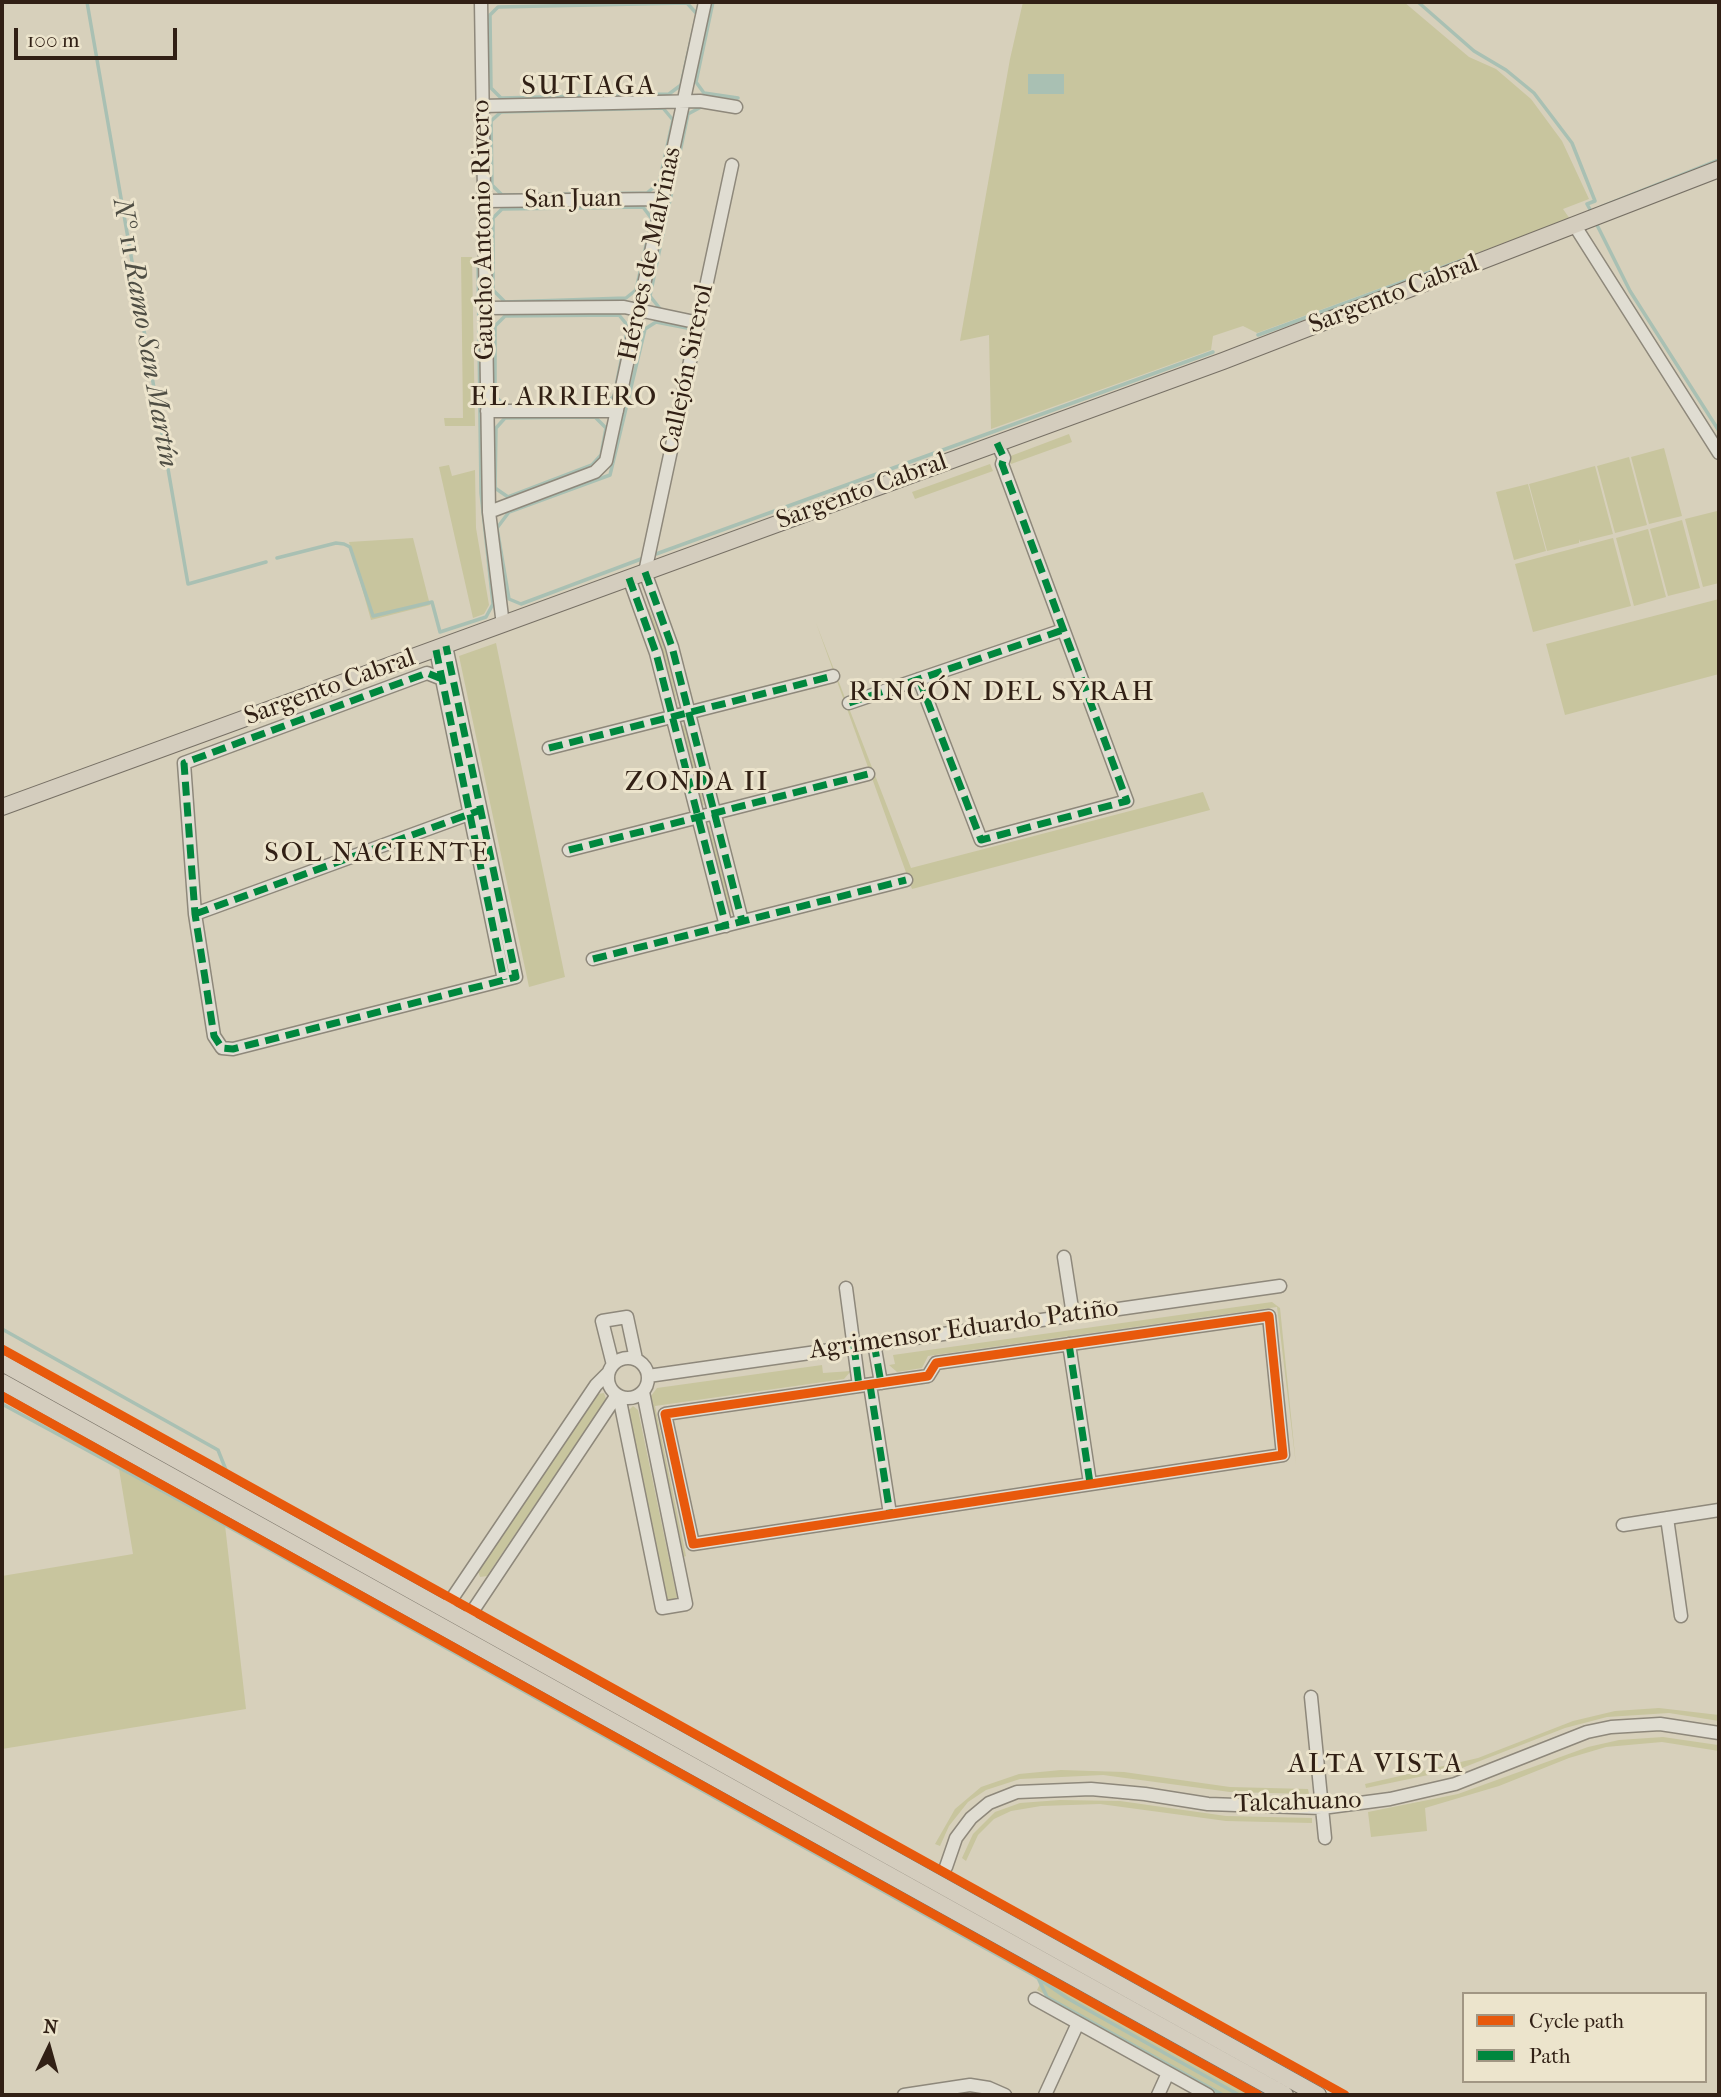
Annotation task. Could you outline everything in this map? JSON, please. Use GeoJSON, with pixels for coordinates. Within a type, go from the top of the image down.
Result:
{"type":"FeatureCollection","features":[{"type":"Feature","properties":{"kind":"main road","name":"Sargento Cabral"},"geometry":{"type":"LineString","coordinates":[[2,807],[993,444],[1719,169]]}},
{"type":"Feature","properties":{"kind":"main road"},"geometry":{"type":"LineString","coordinates":[[2,1363],[445,1609],[708,1765],[1285,2095]]}},
{"type":"Feature","properties":{"kind":"main road"},"geometry":{"type":"LineString","coordinates":[[2,1382],[1318,2095]]}},
{"type":"Feature","properties":{"kind":"street","name":"Gaucho Antonio Rivero"},"geometry":{"type":"LineString","coordinates":[[481,2],[489,512],[503,625]]}},
{"type":"Feature","properties":{"kind":"street","name":"Héroes de Malvinas"},"geometry":{"type":"LineString","coordinates":[[489,512],[595,472],[606,461],[705,2]]}},
{"type":"Feature","properties":{"kind":"street"},"geometry":{"type":"LineString","coordinates":[[482,106],[684,101],[736,107]]}},
{"type":"Feature","properties":{"kind":"street","name":"Callejón Sirerol"},"geometry":{"type":"LineString","coordinates":[[637,575],[732,165]]}},
{"type":"Feature","properties":{"kind":"street","name":"San Juan"},"geometry":{"type":"LineString","coordinates":[[484,201],[663,199]]}},
{"type":"Feature","properties":{"kind":"street"},"geometry":{"type":"LineString","coordinates":[[1587,221],[1719,453]]}},
{"type":"Feature","properties":{"kind":"street"},"geometry":{"type":"LineString","coordinates":[[486,308],[624,307],[690,321]]}},
{"type":"Feature","properties":{"kind":"street"},"geometry":{"type":"LineString","coordinates":[[487,411],[617,411]]}},
{"type":"Feature","properties":{"kind":"street"},"geometry":{"type":"LineString","coordinates":[[919,679],[981,840],[1127,801],[1002,464],[1004,458],[993,444]]}},
{"type":"Feature","properties":{"kind":"street"},"geometry":{"type":"LineString","coordinates":[[637,575],[672,648],[742,921]]}},
{"type":"Feature","properties":{"kind":"street"},"geometry":{"type":"LineString","coordinates":[[637,575],[726,926]]}},
{"type":"Feature","properties":{"kind":"street"},"geometry":{"type":"LineString","coordinates":[[849,703],[1063,630]]}},
{"type":"Feature","properties":{"kind":"street"},"geometry":{"type":"LineString","coordinates":[[441,648],[442,679],[453,706]]}},
{"type":"Feature","properties":{"kind":"street"},"geometry":{"type":"LineString","coordinates":[[441,648],[491,888],[504,980],[227,1050],[218,1045],[214,1036],[195,914],[184,763],[427,673],[442,679]]}},
{"type":"Feature","properties":{"kind":"street"},"geometry":{"type":"LineString","coordinates":[[549,748],[833,676]]}},
{"type":"Feature","properties":{"kind":"street"},"geometry":{"type":"LineString","coordinates":[[569,850],[868,774]]}},
{"type":"Feature","properties":{"kind":"street"},"geometry":{"type":"LineString","coordinates":[[195,914],[475,811]]}},
{"type":"Feature","properties":{"kind":"street"},"geometry":{"type":"LineString","coordinates":[[593,959],[906,880]]}},
{"type":"Feature","properties":{"kind":"street"},"geometry":{"type":"LineString","coordinates":[[1064,1257],[1073,1315]]}},
{"type":"Feature","properties":{"kind":"street","name":"Agrimensor Eduardo Patiño"},"geometry":{"type":"LineString","coordinates":[[648,1376],[1280,1286]]}},
{"type":"Feature","properties":{"kind":"street"},"geometry":{"type":"LineString","coordinates":[[846,1288],[853,1346],[870,1385]]}},
{"type":"Feature","properties":{"kind":"street"},"geometry":{"type":"LineString","coordinates":[[1269,1316],[1283,1455],[693,1544],[665,1414],[870,1385],[928,1376],[936,1363],[1269,1316]]}},
{"type":"Feature","properties":{"kind":"street"},"geometry":{"type":"LineString","coordinates":[[627,1317],[636,1359],[646,1368],[648,1376],[643,1392],[686,1604],[662,1608],[618,1396],[609,1385],[611,1368],[602,1321],[627,1317]]}},
{"type":"Feature","properties":{"kind":"street"},"geometry":{"type":"LineString","coordinates":[[874,1343],[870,1385],[890,1514]]}},
{"type":"Feature","properties":{"kind":"street"},"geometry":{"type":"LineString","coordinates":[[1069,1344],[1090,1483]]}},
{"type":"Feature","properties":{"kind":"street"},"geometry":{"type":"LineString","coordinates":[[445,1609],[596,1385],[620,1360],[636,1359]]}},
{"type":"Feature","properties":{"kind":"street"},"geometry":{"type":"LineString","coordinates":[[618,1396],[632,1398],[643,1392]]}},
{"type":"Feature","properties":{"kind":"street"},"geometry":{"type":"LineString","coordinates":[[466,1621],[618,1396]]}},
{"type":"Feature","properties":{"kind":"street"},"geometry":{"type":"LineString","coordinates":[[1623,1525],[1719,1510]]}},
{"type":"Feature","properties":{"kind":"street"},"geometry":{"type":"LineString","coordinates":[[1667,1518],[1681,1616]]}},
{"type":"Feature","properties":{"kind":"street"},"geometry":{"type":"LineString","coordinates":[[1311,1696],[1325,1838]]}},
{"type":"Feature","properties":{"kind":"street","name":"Talcahuano"},"geometry":{"type":"LineString","coordinates":[[946,1867],[956,1838],[971,1818],[989,1803],[1017,1792],[1091,1789],[1208,1804],[1322,1808],[1390,1799],[1455,1784],[1587,1732],[1611,1727],[1660,1724],[1719,1733]]}},
{"type":"Feature","properties":{"kind":"street"},"geometry":{"type":"LineString","coordinates":[[1035,1999],[1208,2095]]}},
{"type":"Feature","properties":{"kind":"street"},"geometry":{"type":"LineString","coordinates":[[1045,2095],[1078,2023]]}},
{"type":"Feature","properties":{"kind":"street"},"geometry":{"type":"LineString","coordinates":[[1158,2095],[1168,2073]]}},
{"type":"Feature","properties":{"kind":"street"},"geometry":{"type":"LineString","coordinates":[[904,2095],[970,2085],[989,2088],[1005,2095]]}},
{"type":"Feature","properties":{"kind":"shaded area"},"geometry":{"type":"Polygon","coordinates":[[[1023,2],[1404,2],[1469,57],[1496,69],[1531,99],[1562,141],[1589,199],[1563,209],[1570,219],[1257,333],[1243,326],[1213,336],[1211,350],[991,429],[989,335],[960,341],[1010,59],[1023,2]]]}},
{"type":"Feature","properties":{"kind":"shaded area"},"geometry":{"type":"Polygon","coordinates":[[[1028,74],[1064,74],[1064,94],[1028,94],[1028,74]]]}},
{"type":"Feature","properties":{"kind":"shaded area"},"geometry":{"type":"Polygon","coordinates":[[[461,257],[472,257],[475,426],[445,426],[444,418],[463,418],[461,257]]]}},
{"type":"Feature","properties":{"kind":"shaded area"},"geometry":{"type":"Polygon","coordinates":[[[1069,434],[1072,442],[1011,464],[1008,457],[1069,434]]]}},
{"type":"Feature","properties":{"kind":"shaded area"},"geometry":{"type":"Polygon","coordinates":[[[1664,448],[1682,516],[1649,524],[1631,457],[1664,448]]]}},
{"type":"Feature","properties":{"kind":"shaded area"},"geometry":{"type":"Polygon","coordinates":[[[1629,457],[1647,525],[1615,533],[1597,466],[1629,457]]]}},
{"type":"Feature","properties":{"kind":"shaded area"},"geometry":{"type":"Polygon","coordinates":[[[990,464],[993,471],[915,499],[912,492],[990,464]]]}},
{"type":"Feature","properties":{"kind":"shaded area"},"geometry":{"type":"Polygon","coordinates":[[[449,465],[452,476],[475,470],[476,528],[489,605],[484,614],[473,618],[439,467],[449,465]]]}},
{"type":"Feature","properties":{"kind":"shaded area"},"geometry":{"type":"Polygon","coordinates":[[[1595,466],[1613,534],[1580,542],[1579,539],[1579,543],[1547,551],[1529,484],[1595,466]]]}},
{"type":"Feature","properties":{"kind":"shaded area"},"geometry":{"type":"Polygon","coordinates":[[[1528,484],[1546,551],[1514,560],[1496,492],[1528,484]]]}},
{"type":"Feature","properties":{"kind":"shaded area"},"geometry":{"type":"Polygon","coordinates":[[[1717,511],[1719,583],[1703,587],[1685,519],[1717,511]]]}},
{"type":"Feature","properties":{"kind":"shaded area"},"geometry":{"type":"Polygon","coordinates":[[[1682,520],[1700,588],[1668,596],[1650,529],[1682,520]]]}},
{"type":"Feature","properties":{"kind":"shaded area"},"geometry":{"type":"Polygon","coordinates":[[[1648,529],[1666,597],[1634,606],[1616,538],[1648,529]]]}},
{"type":"Feature","properties":{"kind":"shaded area"},"geometry":{"type":"Polygon","coordinates":[[[413,538],[430,605],[371,620],[349,542],[413,538]]]}},
{"type":"Feature","properties":{"kind":"shaded area"},"geometry":{"type":"Polygon","coordinates":[[[1613,538],[1631,606],[1533,632],[1515,564],[1613,538]]]}},
{"type":"Feature","properties":{"kind":"shaded area"},"geometry":{"type":"Polygon","coordinates":[[[1719,599],[1719,674],[1565,715],[1546,644],[1719,599]]]}},
{"type":"Feature","properties":{"kind":"shaded area"},"geometry":{"type":"Polygon","coordinates":[[[649,609],[666,649],[678,705],[647,610],[649,609]]]}},
{"type":"Feature","properties":{"kind":"shaded area"},"geometry":{"type":"Polygon","coordinates":[[[816,623],[911,868],[1203,792],[1210,810],[912,889],[816,623]]]}},
{"type":"Feature","properties":{"kind":"shaded area"},"geometry":{"type":"Polygon","coordinates":[[[496,643],[565,977],[529,987],[459,656],[496,643]]]}},
{"type":"Feature","properties":{"kind":"shaded area"},"geometry":{"type":"Polygon","coordinates":[[[683,725],[686,727],[704,805],[700,804],[681,728],[683,725]]]}},
{"type":"Feature","properties":{"kind":"shaded area"},"geometry":{"type":"Polygon","coordinates":[[[709,825],[733,910],[731,913],[728,912],[707,827],[709,825]]]}},
{"type":"Feature","properties":{"kind":"shaded area"},"geometry":{"type":"Polygon","coordinates":[[[1272,1302],[1280,1308],[1296,1465],[1277,1307],[928,1356],[922,1368],[897,1372],[889,1365],[895,1364],[893,1355],[1272,1302]]]}},
{"type":"Feature","properties":{"kind":"shaded area"},"geometry":{"type":"Polygon","coordinates":[[[822,1365],[823,1373],[851,1371],[844,1379],[655,1406],[686,1556],[684,1557],[651,1396],[657,1388],[822,1365]]]}},
{"type":"Feature","properties":{"kind":"shaded area"},"geometry":{"type":"Polygon","coordinates":[[[604,1393],[606,1399],[487,1576],[480,1577],[478,1571],[598,1394],[604,1393]]]}},
{"type":"Feature","properties":{"kind":"shaded area"},"geometry":{"type":"Polygon","coordinates":[[[633,1406],[638,1410],[679,1607],[669,1608],[628,1411],[633,1406]]]}},
{"type":"Feature","properties":{"kind":"shaded area"},"geometry":{"type":"Polygon","coordinates":[[[119,1469],[225,1525],[246,1709],[2,1749],[2,1576],[133,1554],[119,1469]]]}},
{"type":"Feature","properties":{"kind":"shaded area"},"geometry":{"type":"Polygon","coordinates":[[[1659,1708],[1719,1715],[1719,1721],[1669,1713],[1607,1717],[1565,1728],[1462,1768],[1366,1788],[1365,1784],[1478,1758],[1573,1721],[1615,1711],[1659,1708]]]}},
{"type":"Feature","properties":{"kind":"shaded area"},"geometry":{"type":"Polygon","coordinates":[[[1663,1737],[1718,1745],[1719,1751],[1662,1742],[1606,1747],[1569,1758],[1499,1786],[1425,1808],[1427,1831],[1371,1837],[1368,1812],[1458,1794],[1588,1747],[1619,1740],[1663,1737]]]}},
{"type":"Feature","properties":{"kind":"shaded area"},"geometry":{"type":"Polygon","coordinates":[[[1061,1770],[1124,1772],[1230,1787],[1308,1789],[1309,1794],[1230,1792],[1103,1775],[1020,1779],[986,1790],[968,1802],[949,1826],[940,1846],[935,1844],[955,1809],[981,1787],[1019,1774],[1061,1770]]]}},
{"type":"Feature","properties":{"kind":"shaded area"},"geometry":{"type":"Polygon","coordinates":[[[1060,1800],[1120,1801],[1226,1816],[1312,1818],[1312,1823],[1226,1821],[1100,1804],[1041,1806],[1011,1811],[994,1819],[978,1835],[966,1861],[962,1858],[973,1834],[995,1812],[1020,1803],[1060,1800]]]}},
{"type":"Feature","properties":{"kind":"shaded area"},"geometry":{"type":"Polygon","coordinates":[[[1043,1978],[1253,2095],[1225,2095],[1037,1990],[1043,1978]]]}},
{"type":"Feature","properties":{"kind":"waterway","name":"Nº 11 Ramo San Martín"},"geometry":{"type":"LineString","coordinates":[[87,2],[188,584],[266,562]]}},
{"type":"Feature","properties":{"kind":"waterway"},"geometry":{"type":"LineString","coordinates":[[713,2],[696,82],[704,93],[738,98]]}},
{"type":"Feature","properties":{"kind":"waterway"},"geometry":{"type":"LineString","coordinates":[[1418,2],[1474,51],[1506,70],[1534,93],[1572,143],[1595,201],[1587,204],[1592,213]]}},
{"type":"Feature","properties":{"kind":"waterway"},"geometry":{"type":"LineString","coordinates":[[687,3],[697,14],[681,85],[669,94],[501,98],[491,88],[490,15],[498,7],[687,3]]}},
{"type":"Feature","properties":{"kind":"waterway"},"geometry":{"type":"LineString","coordinates":[[661,310],[650,296],[688,114],[701,107]]}},
{"type":"Feature","properties":{"kind":"waterway"},"geometry":{"type":"LineString","coordinates":[[663,108],[673,120],[659,183],[647,193],[502,195],[492,185],[491,121],[501,112],[663,108]]}},
{"type":"Feature","properties":{"kind":"waterway"},"geometry":{"type":"LineString","coordinates":[[1601,207],[1719,160]]}},
{"type":"Feature","properties":{"kind":"waterway"},"geometry":{"type":"LineString","coordinates":[[643,207],[652,219],[636,290],[626,298],[505,302],[493,290],[493,218],[502,209],[643,207]]}},
{"type":"Feature","properties":{"kind":"waterway"},"geometry":{"type":"LineString","coordinates":[[1596,223],[1630,291],[1719,431]]}},
{"type":"Feature","properties":{"kind":"waterway"},"geometry":{"type":"LineString","coordinates":[[277,558],[336,543],[344,544],[350,547],[373,616],[432,602],[440,632],[486,617],[493,604],[481,493],[478,259]]}},
{"type":"Feature","properties":{"kind":"waterway"},"geometry":{"type":"LineString","coordinates":[[1258,335],[1460,261]]}},
{"type":"Feature","properties":{"kind":"waterway"},"geometry":{"type":"LineString","coordinates":[[619,315],[628,326],[614,396],[605,404],[505,406],[495,396],[495,326],[505,316],[619,315]]}},
{"type":"Feature","properties":{"kind":"waterway"},"geometry":{"type":"LineString","coordinates":[[641,559],[521,604],[509,599],[497,528],[509,512],[610,475],[645,329],[656,322],[687,328]]}},
{"type":"Feature","properties":{"kind":"waterway"},"geometry":{"type":"LineString","coordinates":[[656,554],[1213,352]]}},
{"type":"Feature","properties":{"kind":"waterway"},"geometry":{"type":"LineString","coordinates":[[595,417],[606,428],[601,455],[592,465],[508,497],[495,488],[496,428],[505,418],[595,417]]}},
{"type":"Feature","properties":{"kind":"waterway"},"geometry":{"type":"LineString","coordinates":[[2,1329],[218,1450],[226,1470]]}},
{"type":"Feature","properties":{"kind":"waterway"},"geometry":{"type":"LineString","coordinates":[[2,1404],[225,1525],[1035,1976],[1067,1998],[1239,2095]]}},
{"type":"Feature","properties":{"kind":"waterway"},"geometry":{"type":"LineString","coordinates":[[1039,1980],[1047,1997],[1223,2095]]}},
{"type":"Feature","properties":{"kind":"marked path"},"geometry":{"type":"LineString","coordinates":[[919,679],[981,840],[1127,801],[1002,464],[1004,458],[997,443]]}},
{"type":"Feature","properties":{"kind":"marked path"},"geometry":{"type":"LineString","coordinates":[[645,572],[672,647],[742,921]]}},
{"type":"Feature","properties":{"kind":"marked path"},"geometry":{"type":"LineString","coordinates":[[629,578],[656,653],[726,926]]}},
{"type":"Feature","properties":{"kind":"marked path"},"geometry":{"type":"LineString","coordinates":[[849,703],[1063,630]]}},
{"type":"Feature","properties":{"kind":"marked path"},"geometry":{"type":"LineString","coordinates":[[442,679],[427,673],[184,763],[195,914],[214,1036],[222,1048],[233,1049],[516,977],[446,646]]}},
{"type":"Feature","properties":{"kind":"marked path"},"geometry":{"type":"LineString","coordinates":[[436,650],[504,980]]}},
{"type":"Feature","properties":{"kind":"marked path"},"geometry":{"type":"LineString","coordinates":[[549,748],[833,676]]}},
{"type":"Feature","properties":{"kind":"marked path"},"geometry":{"type":"LineString","coordinates":[[569,850],[868,774]]}},
{"type":"Feature","properties":{"kind":"marked path"},"geometry":{"type":"LineString","coordinates":[[195,914],[478,811]]}},
{"type":"Feature","properties":{"kind":"marked path"},"geometry":{"type":"LineString","coordinates":[[593,959],[906,880]]}},
{"type":"Feature","properties":{"kind":"marked path"},"geometry":{"type":"LineString","coordinates":[[874,1343],[881,1383]]}},
{"type":"Feature","properties":{"kind":"marked path"},"geometry":{"type":"LineString","coordinates":[[1069,1344],[1090,1483]]}},
{"type":"Feature","properties":{"kind":"marked path"},"geometry":{"type":"LineString","coordinates":[[854,1346],[859,1386]]}},
{"type":"Feature","properties":{"kind":"marked path"},"geometry":{"type":"LineString","coordinates":[[870,1385],[890,1514]]}},
{"type":"Feature","properties":{"kind":"cycle path"},"geometry":{"type":"LineString","coordinates":[[1269,1316],[1283,1455],[693,1544],[665,1414],[928,1376],[936,1363],[1269,1316]]}},
{"type":"Feature","properties":{"kind":"cycle path"},"geometry":{"type":"LineString","coordinates":[[2,1349],[1345,2095]]}},
{"type":"Feature","properties":{"kind":"cycle path"},"geometry":{"type":"LineString","coordinates":[[2,1396],[1258,2095]]}},
{"type":"Feature","properties":{"kind":"district","name":"SUTIAGA"},"geometry":{"type":"Point","coordinates":[589,87]}},
{"type":"Feature","properties":{"kind":"district","name":"EL ARRIERO"},"geometry":{"type":"Point","coordinates":[564,398]}},
{"type":"Feature","properties":{"kind":"district","name":"RINCÓN DEL SYRAH"},"geometry":{"type":"Point","coordinates":[1002,693]}},
{"type":"Feature","properties":{"kind":"district","name":"ZONDA II"},"geometry":{"type":"Point","coordinates":[697,783]}},
{"type":"Feature","properties":{"kind":"district","name":"SOL NACIENTE"},"geometry":{"type":"Point","coordinates":[377,854]}},
{"type":"Feature","properties":{"kind":"district","name":"ALTA VISTA"},"geometry":{"type":"Point","coordinates":[1376,1765]}}]}
